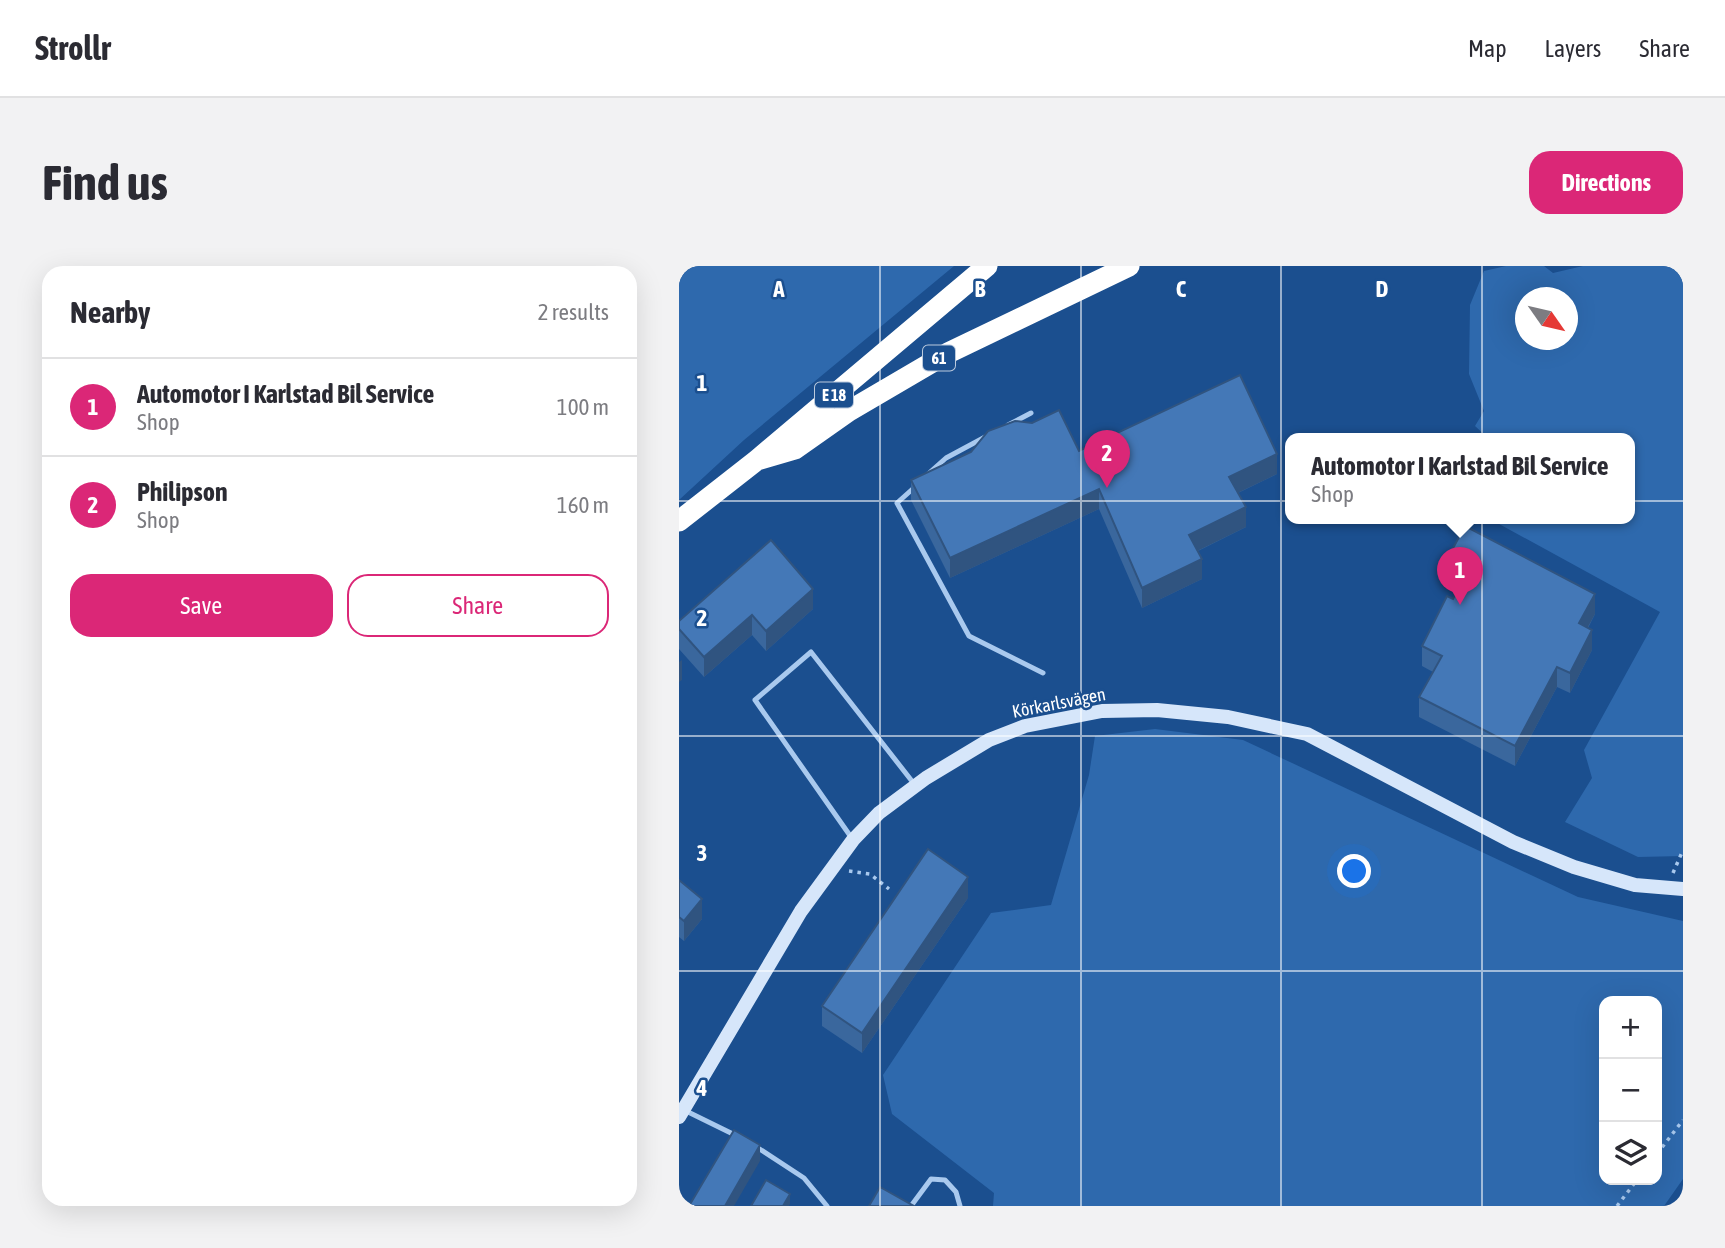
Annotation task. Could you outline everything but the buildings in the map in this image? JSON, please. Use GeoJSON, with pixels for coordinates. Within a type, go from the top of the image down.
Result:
{"type":"FeatureCollection","features":[{"type":"Feature","properties":{"kind":"highway","name":"E 18"},"geometry":{"type":"LineString","coordinates":[[679,521],[757,460],[987,266]]}},
{"type":"Feature","properties":{"kind":"highway","name":"61"},"geometry":{"type":"LineString","coordinates":[[757,460],[796,449],[849,411],[948,353],[1129,266]]}},
{"type":"Feature","properties":{"kind":"street","name":"Körkarlsvägen"},"geometry":{"type":"LineString","coordinates":[[681,1114],[801,911],[853,840],[879,813],[915,786],[989,740],[1025,726],[1102,711],[1157,710],[1228,717],[1307,734],[1513,842],[1574,867],[1635,885],[1683,889]]}},
{"type":"Feature","properties":{"kind":"lane"},"geometry":{"type":"LineString","coordinates":[[1006,426],[1031,413]]}},
{"type":"Feature","properties":{"kind":"lane"},"geometry":{"type":"LineString","coordinates":[[994,432],[946,458],[897,503],[969,636],[1043,673]]}},
{"type":"Feature","properties":{"kind":"lane"},"geometry":{"type":"LineString","coordinates":[[853,840],[755,700],[811,652],[915,786]]}},
{"type":"Feature","properties":{"kind":"lane"},"geometry":{"type":"LineString","coordinates":[[681,1114],[763,1151],[804,1178],[827,1206]]}},
{"type":"Feature","properties":{"kind":"lane"},"geometry":{"type":"LineString","coordinates":[[911,1206],[931,1179],[945,1180],[956,1192],[960,1206]]}},
{"type":"Feature","properties":{"kind":"path"},"geometry":{"type":"LineString","coordinates":[[1667,888],[1683,850]]}},
{"type":"Feature","properties":{"kind":"path"},"geometry":{"type":"LineString","coordinates":[[834,866],[859,875],[870,874],[889,889]]}},
{"type":"Feature","properties":{"kind":"path"},"geometry":{"type":"LineString","coordinates":[[1662,1147],[1683,1119]]}},
{"type":"Feature","properties":{"kind":"path"},"geometry":{"type":"LineString","coordinates":[[1617,1206],[1633,1185]]}},
{"type":"Feature","properties":{"kind":"shaded area"},"geometry":{"type":"Polygon","coordinates":[[[685,266],[954,266],[744,440],[679,500],[679,271],[685,266]]]}},
{"type":"Feature","properties":{"kind":"shaded area"},"geometry":{"type":"Polygon","coordinates":[[[1506,266],[1544,266],[1553,273],[1583,266],[1683,266],[1683,856],[1638,857],[1565,822],[1592,778],[1584,750],[1660,612],[1499,524],[1635,524],[1635,433],[1483,433],[1475,426],[1484,411],[1469,374],[1470,305],[1484,271],[1506,266]]]}},
{"type":"Feature","properties":{"kind":"shaded area"},"geometry":{"type":"Polygon","coordinates":[[[1155,729],[1243,740],[1578,897],[1683,921],[1683,1179],[1664,1206],[993,1206],[994,1193],[892,1114],[883,1075],[991,913],[1051,905],[1089,775],[1095,736],[1155,729]]]}},
{"type":"Feature","properties":{"kind":"place","name":"Philipson"},"geometry":{"type":"Point","coordinates":[1107,488]}},
{"type":"Feature","properties":{"kind":"place","name":"Automotor I Karlstad Bil Service"},"geometry":{"type":"Point","coordinates":[1460,605]}}]}
